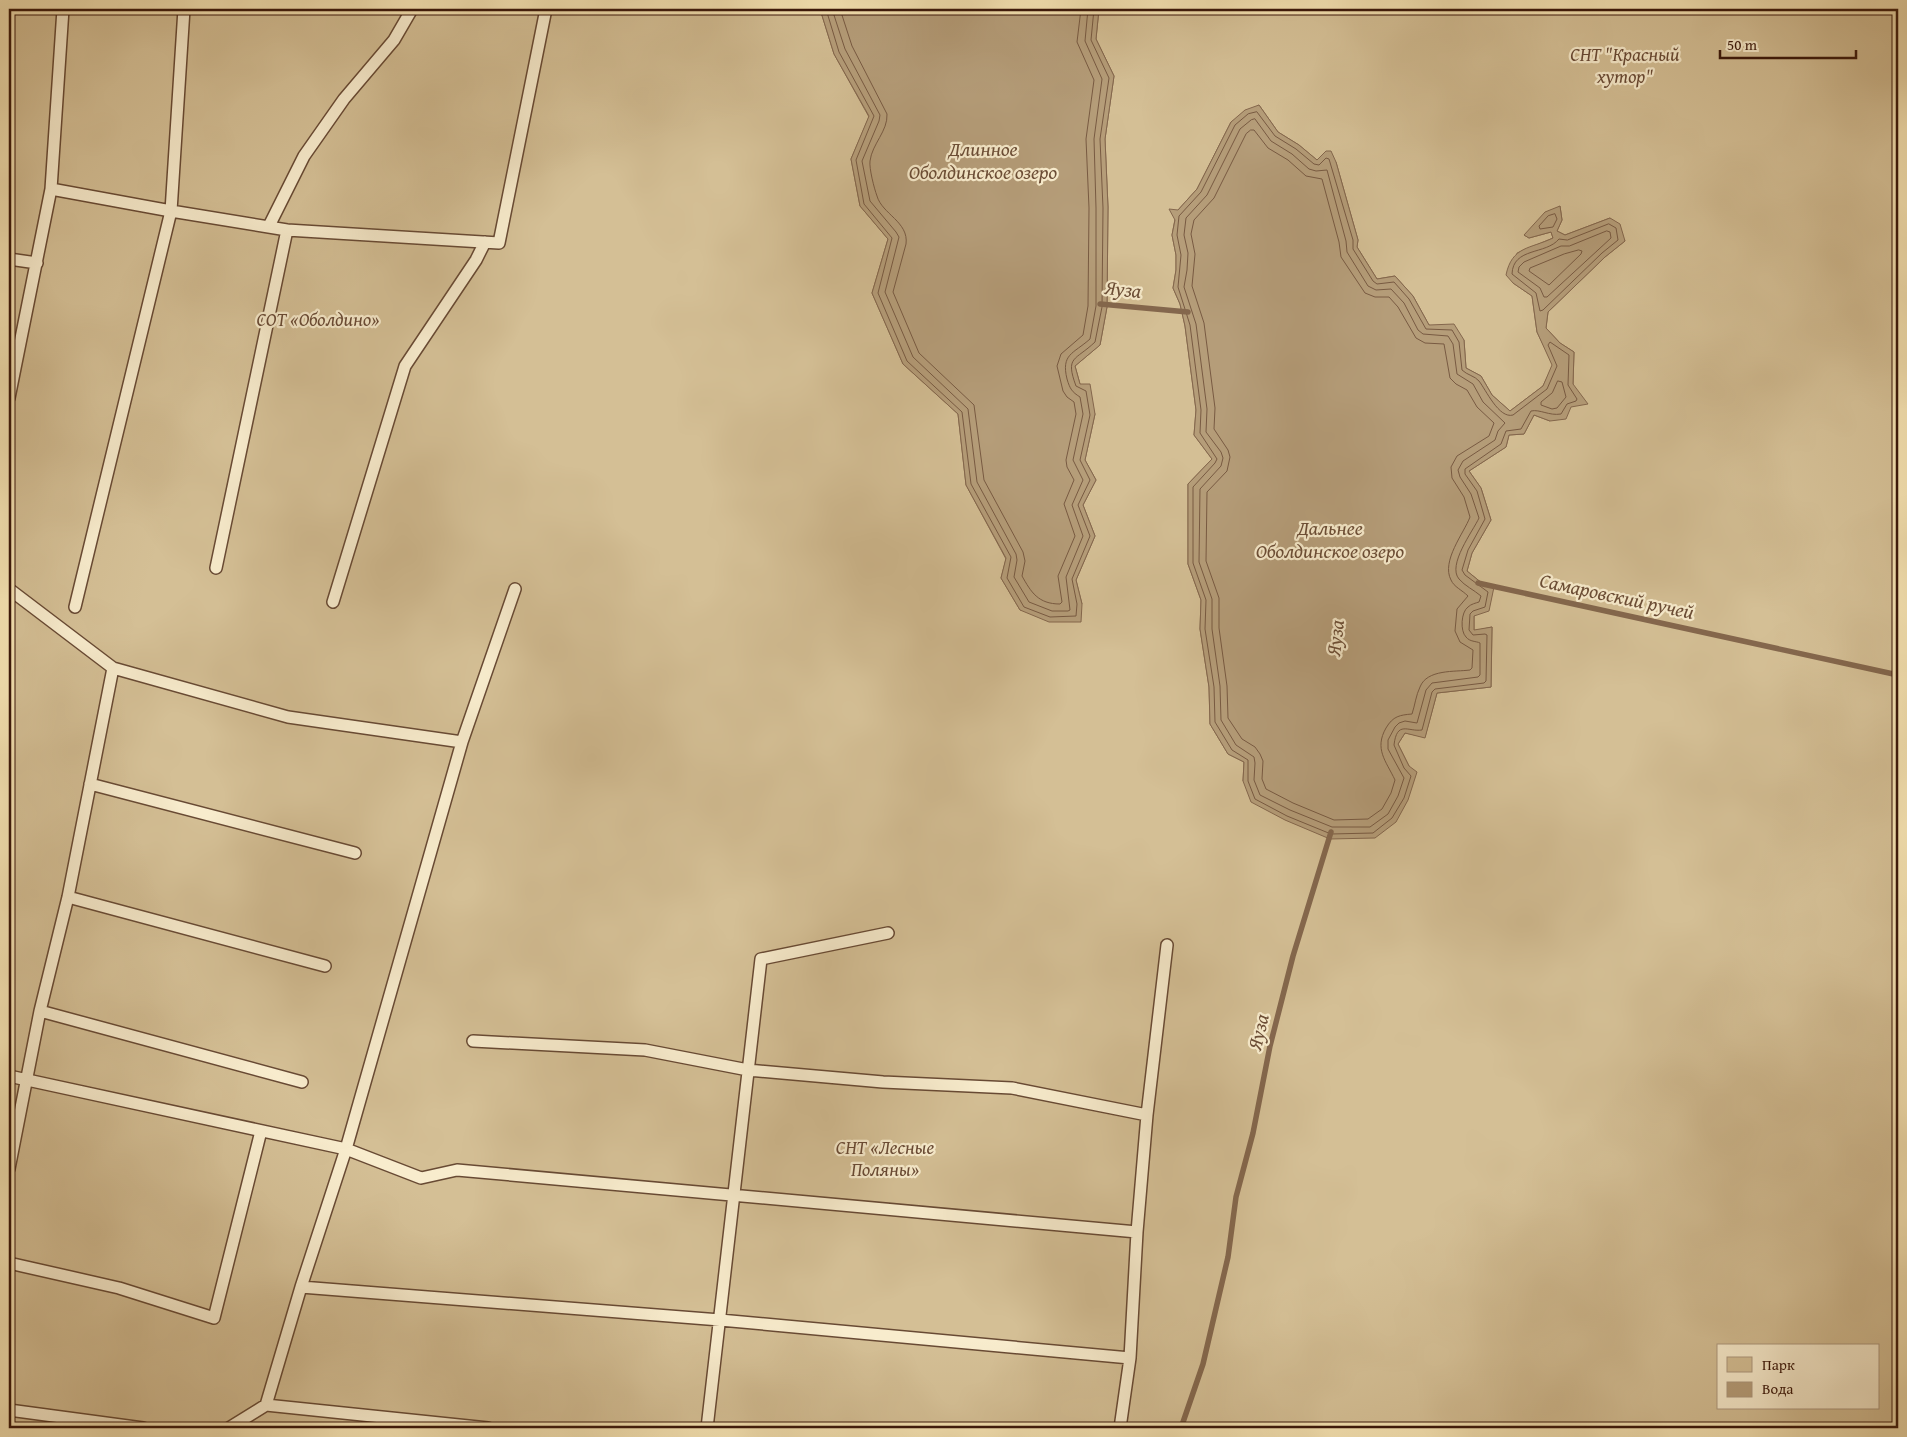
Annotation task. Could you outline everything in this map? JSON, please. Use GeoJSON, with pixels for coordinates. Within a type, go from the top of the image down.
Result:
{"type":"FeatureCollection","features":[{"type":"Feature","properties":{"kind":"lane"},"geometry":{"type":"LineString","coordinates":[[9,398],[51,189],[62,9]]}},
{"type":"Feature","properties":{"kind":"lane"},"geometry":{"type":"LineString","coordinates":[[75,607],[171,211],[184,9]]}},
{"type":"Feature","properties":{"kind":"lane"},"geometry":{"type":"LineString","coordinates":[[268,226],[304,156],[344,99],[394,40],[412,9]]}},
{"type":"Feature","properties":{"kind":"lane"},"geometry":{"type":"LineString","coordinates":[[51,189],[287,230],[499,243],[546,9]]}},
{"type":"Feature","properties":{"kind":"lane"},"geometry":{"type":"LineString","coordinates":[[216,568],[287,230]]}},
{"type":"Feature","properties":{"kind":"lane"},"geometry":{"type":"LineString","coordinates":[[334,602],[405,366],[476,260],[485,242]]}},
{"type":"Feature","properties":{"kind":"lane"},"geometry":{"type":"LineString","coordinates":[[9,259],[37,263]]}},
{"type":"Feature","properties":{"kind":"lane"},"geometry":{"type":"LineString","coordinates":[[9,589],[112,668],[288,717],[462,742]]}},
{"type":"Feature","properties":{"kind":"lane"},"geometry":{"type":"LineString","coordinates":[[266,1405],[301,1287],[346,1149],[462,742],[515,589]]}},
{"type":"Feature","properties":{"kind":"lane"},"geometry":{"type":"LineString","coordinates":[[9,1169],[40,1011],[68,897],[112,668]]}},
{"type":"Feature","properties":{"kind":"lane"},"geometry":{"type":"LineString","coordinates":[[90,784],[355,853]]}},
{"type":"Feature","properties":{"kind":"lane"},"geometry":{"type":"LineString","coordinates":[[68,897],[325,966]]}},
{"type":"Feature","properties":{"kind":"lane"},"geometry":{"type":"LineString","coordinates":[[707,1428],[761,958],[888,933]]}},
{"type":"Feature","properties":{"kind":"lane"},"geometry":{"type":"LineString","coordinates":[[1120,1428],[1130,1358],[1136,1232],[1147,1114],[1167,945]]}},
{"type":"Feature","properties":{"kind":"lane"},"geometry":{"type":"LineString","coordinates":[[40,1011],[302,1082]]}},
{"type":"Feature","properties":{"kind":"lane"},"geometry":{"type":"LineString","coordinates":[[473,1041],[645,1050],[748,1070],[882,1082],[1012,1088],[1147,1114]]}},
{"type":"Feature","properties":{"kind":"lane"},"geometry":{"type":"LineString","coordinates":[[9,1076],[346,1149],[421,1178],[457,1170],[1136,1232]]}},
{"type":"Feature","properties":{"kind":"lane"},"geometry":{"type":"LineString","coordinates":[[9,1263],[119,1288],[214,1318],[261,1132]]}},
{"type":"Feature","properties":{"kind":"lane"},"geometry":{"type":"LineString","coordinates":[[301,1287],[720,1320],[1130,1358]]}},
{"type":"Feature","properties":{"kind":"lane"},"geometry":{"type":"LineString","coordinates":[[229,1428],[266,1405],[488,1428]]}},
{"type":"Feature","properties":{"kind":"lane"},"geometry":{"type":"LineString","coordinates":[[9,1410],[143,1428]]}},
{"type":"Feature","properties":{"kind":"green space"},"geometry":{"type":"Polygon","coordinates":[[[9,9],[820,9],[834,54],[869,117],[851,159],[860,206],[888,239],[872,293],[903,364],[958,414],[966,485],[1006,559],[1001,578],[1020,610],[1082,604],[1076,580],[1095,536],[1083,505],[1096,480],[1085,460],[1095,414],[1080,384],[1075,366],[1100,345],[1107,307],[1108,207],[1105,139],[1114,76],[1096,39],[1099,9],[1898,9],[1898,1428],[9,1428],[9,9]],[[1259,105],[1231,122],[1197,189],[1178,210],[1172,235],[1176,255],[1173,288],[1180,304],[1185,326],[1196,410],[1194,435],[1212,459],[1188,484],[1188,564],[1201,600],[1200,629],[1209,687],[1210,724],[1228,754],[1244,762],[1243,781],[1409,766],[1398,744],[1405,733],[1425,737],[1437,693],[1491,687],[1492,627],[1474,631],[1474,615],[1483,584],[1467,571],[1472,553],[1491,520],[1481,488],[1469,471],[1506,447],[1509,435],[1524,434],[1534,415],[1550,421],[1573,384],[1574,352],[1560,343],[1546,328],[1548,312],[1605,257],[1625,241],[1610,218],[1565,235],[1557,231],[1562,220],[1560,206],[1524,235],[1529,238],[1551,232],[1553,238],[1517,253],[1513,283],[1532,296],[1537,332],[1553,365],[1543,386],[1510,411],[1492,395],[1481,376],[1466,368],[1464,340],[1429,325],[1413,296],[1395,276],[1377,279],[1357,247],[1358,240],[1336,162],[1317,160],[1299,145],[1278,132],[1259,105]]]}},
{"type":"Feature","properties":{"kind":"water","name":"Длинное Оболдинское озеро"},"geometry":{"type":"Polygon","coordinates":[[[820,9],[1099,9],[1096,39],[1114,76],[1105,139],[1108,207],[1107,307],[1100,345],[1075,366],[1080,384],[1090,384],[1095,414],[1085,460],[1096,480],[1083,505],[1095,536],[1076,580],[1082,604],[1081,622],[1049,622],[1020,610],[1001,578],[1006,558],[966,485],[958,414],[903,364],[872,293],[888,239],[860,206],[851,159],[869,116],[834,54],[820,9]]]}},
{"type":"Feature","properties":{"kind":"water","name":"Дальнее Оболдинское озеро"},"geometry":{"type":"Polygon","coordinates":[[[1259,105],[1278,132],[1299,145],[1317,160],[1326,151],[1331,151],[1336,162],[1358,240],[1357,247],[1377,279],[1395,276],[1413,296],[1429,325],[1454,324],[1464,340],[1466,368],[1481,376],[1492,395],[1510,411],[1543,386],[1552,365],[1537,332],[1532,296],[1513,283],[1506,275],[1517,253],[1553,238],[1551,232],[1529,238],[1524,235],[1545,212],[1560,206],[1562,220],[1557,231],[1565,235],[1610,218],[1620,224],[1625,241],[1605,257],[1548,312],[1546,328],[1560,343],[1574,352],[1573,384],[1588,404],[1571,407],[1566,419],[1550,421],[1534,415],[1524,434],[1509,435],[1506,447],[1469,471],[1481,488],[1491,520],[1472,553],[1467,571],[1483,584],[1494,587],[1489,611],[1474,616],[1474,630],[1492,627],[1491,687],[1437,693],[1425,738],[1405,733],[1398,744],[1409,766],[1417,772],[1408,800],[1396,822],[1375,838],[1330,839],[1285,820],[1251,802],[1243,781],[1244,762],[1228,754],[1210,724],[1209,687],[1200,629],[1201,600],[1188,564],[1188,484],[1212,459],[1194,435],[1196,410],[1185,326],[1180,304],[1173,288],[1176,255],[1172,235],[1175,220],[1169,209],[1178,210],[1197,189],[1231,122],[1245,110],[1259,105]]]}},
{"type":"Feature","properties":{"kind":"waterway","name":"Яуза"},"geometry":{"type":"LineString","coordinates":[[1100,304],[1188,312]]}},
{"type":"Feature","properties":{"kind":"waterway","name":"Самаровский ручей"},"geometry":{"type":"LineString","coordinates":[[1478,583],[1898,675]]}},
{"type":"Feature","properties":{"kind":"waterway","name":"Яуза"},"geometry":{"type":"LineString","coordinates":[[1181,1428],[1203,1364],[1228,1257],[1236,1197],[1253,1133],[1270,1046],[1293,956],[1331,832]]}},
{"type":"Feature","properties":{"kind":"park label","name":"СНТ \"Красный хутор\""},"geometry":{"type":"Point","coordinates":[1625,65]}},
{"type":"Feature","properties":{"kind":"park label","name":"СОТ «Оболдино»"},"geometry":{"type":"Point","coordinates":[318,319]}},
{"type":"Feature","properties":{"kind":"park label","name":"СНТ «Лесные Поляны»"},"geometry":{"type":"Point","coordinates":[885,1158]}}]}
